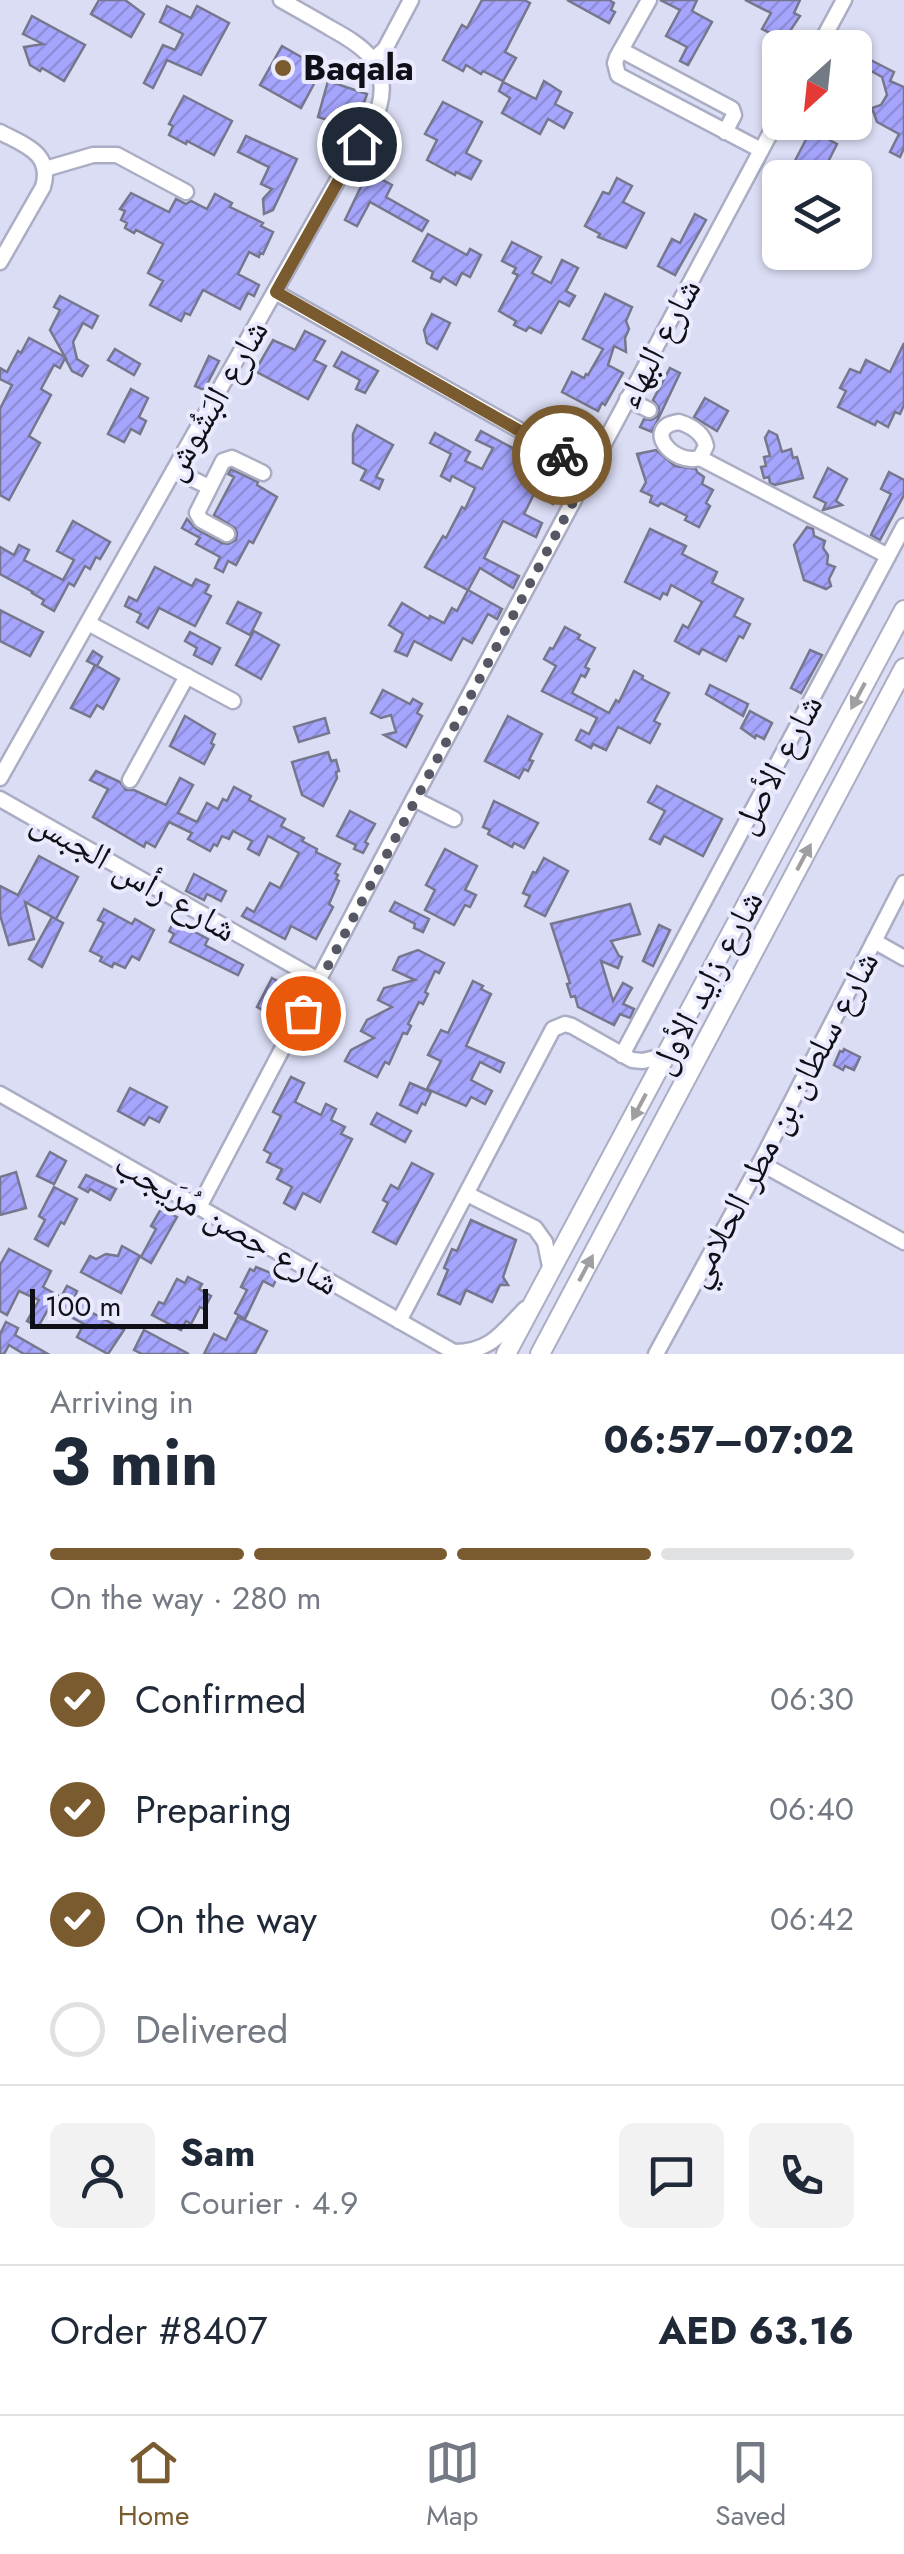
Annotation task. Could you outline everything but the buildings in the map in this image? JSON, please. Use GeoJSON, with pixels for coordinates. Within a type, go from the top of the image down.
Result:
{"type":"FeatureCollection","features":[{"type":"Feature","properties":{"kind":"main road","name":"شارع زايد الأول"},"geometry":{"type":"LineString","coordinates":[[506,1354],[904,610]]}},
{"type":"Feature","properties":{"kind":"main road","name":"شارع زايد الأول"},"geometry":{"type":"LineString","coordinates":[[540,1354],[904,668]]}},
{"type":"Feature","properties":{"kind":"street"},"geometry":{"type":"LineString","coordinates":[[281,0],[353,41],[373,60],[386,49],[410,0]]}},
{"type":"Feature","properties":{"kind":"street"},"geometry":{"type":"LineString","coordinates":[[649,0],[621,50],[615,69],[623,79],[760,150]]}},
{"type":"Feature","properties":{"kind":"street"},"geometry":{"type":"LineString","coordinates":[[828,30],[844,0]]}},
{"type":"Feature","properties":{"kind":"street"},"geometry":{"type":"LineString","coordinates":[[621,50],[732,109],[734,115],[726,132]]}},
{"type":"Feature","properties":{"kind":"street","name":"شارع البَشُوش"},"geometry":{"type":"LineString","coordinates":[[0,778],[379,107],[382,80],[373,60]]}},
{"type":"Feature","properties":{"kind":"street"},"geometry":{"type":"LineString","coordinates":[[0,132],[37,154],[46,169],[43,187],[0,262]]}},
{"type":"Feature","properties":{"kind":"street","name":"شارع البهاء"},"geometry":{"type":"LineString","coordinates":[[199,1207],[766,140]]}},
{"type":"Feature","properties":{"kind":"street"},"geometry":{"type":"LineString","coordinates":[[46,169],[93,156],[116,155],[186,192]]}},
{"type":"Feature","properties":{"kind":"street"},"geometry":{"type":"LineString","coordinates":[[276,292],[590,470]]}},
{"type":"Feature","properties":{"kind":"street"},"geometry":{"type":"LineString","coordinates":[[627,400],[686,424],[703,437],[706,446],[700,458]]}},
{"type":"Feature","properties":{"kind":"street"},"geometry":{"type":"LineString","coordinates":[[661,416],[664,445],[686,460],[700,458],[888,556]]}},
{"type":"Feature","properties":{"kind":"street"},"geometry":{"type":"LineString","coordinates":[[227,534],[198,517],[223,461],[235,458],[263,472]]}},
{"type":"Feature","properties":{"kind":"street"},"geometry":{"type":"LineString","coordinates":[[174,470],[209,488]]}},
{"type":"Feature","properties":{"kind":"street","name":"شارع الأصل"},"geometry":{"type":"LineString","coordinates":[[622,1055],[904,526]]}},
{"type":"Feature","properties":{"kind":"street"},"geometry":{"type":"LineString","coordinates":[[88,623],[233,701]]}},
{"type":"Feature","properties":{"kind":"street"},"geometry":{"type":"LineString","coordinates":[[130,780],[187,676]]}},
{"type":"Feature","properties":{"kind":"street"},"geometry":{"type":"LineString","coordinates":[[884,705],[904,681]]}},
{"type":"Feature","properties":{"kind":"street","name":"شارع رأس الجبس"},"geometry":{"type":"LineString","coordinates":[[0,799],[320,981]]}},
{"type":"Feature","properties":{"kind":"street"},"geometry":{"type":"LineString","coordinates":[[414,799],[454,819]]}},
{"type":"Feature","properties":{"kind":"street","name":"شارع سلطان بن مطر الحلامي"},"geometry":{"type":"LineString","coordinates":[[656,1354],[760,1164],[904,883]]}},
{"type":"Feature","properties":{"kind":"street"},"geometry":{"type":"LineString","coordinates":[[874,942],[904,958]]}},
{"type":"Feature","properties":{"kind":"street"},"geometry":{"type":"LineString","coordinates":[[400,1321],[553,1029],[565,1024],[572,1026],[622,1055],[643,1061],[667,1055]]}},
{"type":"Feature","properties":{"kind":"street","name":"شارع حِصن مُرَيجب"},"geometry":{"type":"LineString","coordinates":[[0,1094],[455,1353],[475,1351],[490,1344],[540,1294]]}},
{"type":"Feature","properties":{"kind":"street"},"geometry":{"type":"LineString","coordinates":[[760,1164],[904,1242]]}},
{"type":"Feature","properties":{"kind":"street"},"geometry":{"type":"LineString","coordinates":[[468,1194],[534,1228],[545,1242],[551,1272]]}},
{"type":"Feature","properties":{"kind":"way so far"},"geometry":{"type":"LineString","coordinates":[[303,1013],[590,470],[562,455]]}},
{"type":"Feature","properties":{"kind":"place","name":"Baqala"},"geometry":{"type":"Point","coordinates":[283,68]}},
{"type":"Feature","properties":{"kind":"route"},"geometry":{"type":"LineString","coordinates":[[359,144],[276,292],[562,455]]}}]}
